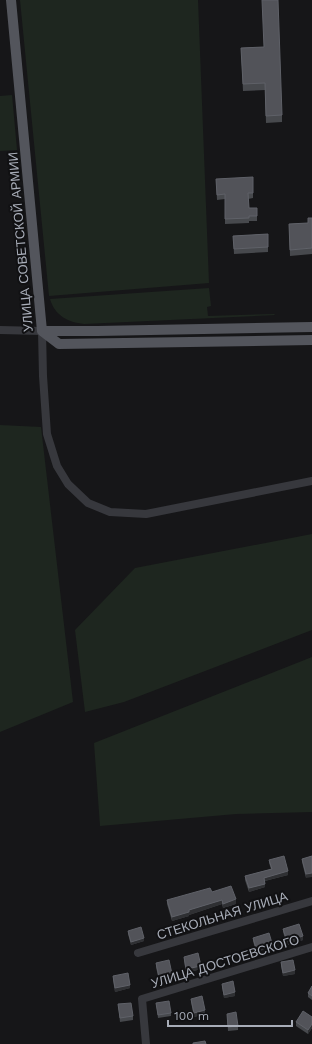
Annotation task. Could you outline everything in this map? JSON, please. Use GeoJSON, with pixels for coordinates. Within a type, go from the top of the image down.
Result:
{"type":"FeatureCollection","features":[{"type":"Feature","properties":{"kind":"main road","name":"УЛИЦА СОВЕТСКОЙ АРМИИ"},"geometry":{"type":"LineString","coordinates":[[11,0],[42,331]]}},
{"type":"Feature","properties":{"kind":"main road"},"geometry":{"type":"LineString","coordinates":[[42,331],[312,327]]}},
{"type":"Feature","properties":{"kind":"main road"},"geometry":{"type":"LineString","coordinates":[[42,331],[59,344],[312,340]]}},
{"type":"Feature","properties":{"kind":"street"},"geometry":{"type":"LineString","coordinates":[[0,330],[42,331]]}},
{"type":"Feature","properties":{"kind":"street","name":"УЛИЦА СОВЕТСКОЙ АРМИИ"},"geometry":{"type":"LineString","coordinates":[[42,331],[47,434],[57,466],[68,484],[88,503],[110,512],[146,514],[312,481]]}},
{"type":"Feature","properties":{"kind":"street","name":"СТЕКОЛЬНАЯ УЛИЦА"},"geometry":{"type":"LineString","coordinates":[[138,953],[312,900]]}},
{"type":"Feature","properties":{"kind":"street","name":"УЛИЦА ДОСТОЕВСКОГО"},"geometry":{"type":"LineString","coordinates":[[146,1044],[142,999],[312,947]]}},
{"type":"Feature","properties":{"kind":"shaded area"},"geometry":{"type":"Polygon","coordinates":[[[20,0],[198,0],[209,283],[49,296],[20,0]]]}},
{"type":"Feature","properties":{"kind":"shaded area"},"geometry":{"type":"Polygon","coordinates":[[[12,95],[17,150],[0,151],[0,96],[12,95]]]}},
{"type":"Feature","properties":{"kind":"shaded area"},"geometry":{"type":"Polygon","coordinates":[[[209,288],[211,306],[207,307],[208,316],[275,315],[84,324],[73,322],[63,317],[55,310],[50,299],[209,288]]]}},
{"type":"Feature","properties":{"kind":"shaded area"},"geometry":{"type":"Polygon","coordinates":[[[0,425],[41,427],[73,702],[0,732],[0,425]]]}},
{"type":"Feature","properties":{"kind":"shaded area"},"geometry":{"type":"Polygon","coordinates":[[[312,534],[312,630],[124,702],[85,712],[75,630],[135,568],[312,534]]]}},
{"type":"Feature","properties":{"kind":"shaded area"},"geometry":{"type":"Polygon","coordinates":[[[312,657],[312,812],[236,814],[100,826],[94,743],[312,657]]]}},
{"type":"Feature","properties":{"kind":"building"},"geometry":{"type":"Polygon","coordinates":[[[262,0],[278,0],[282,115],[266,116],[265,83],[243,84],[241,48],[264,47],[262,0]]]}},
{"type":"Feature","properties":{"kind":"building"},"geometry":{"type":"Polygon","coordinates":[[[253,177],[253,193],[248,193],[249,208],[257,208],[257,216],[249,216],[249,218],[225,219],[225,194],[217,195],[216,179],[253,177]]]}},
{"type":"Feature","properties":{"kind":"building"},"geometry":{"type":"Polygon","coordinates":[[[308,218],[312,218],[312,248],[290,250],[289,224],[308,223],[308,218]]]}},
{"type":"Feature","properties":{"kind":"building"},"geometry":{"type":"Polygon","coordinates":[[[268,234],[268,247],[234,249],[233,236],[268,234]]]}},
{"type":"Feature","properties":{"kind":"building"},"geometry":{"type":"Polygon","coordinates":[[[284,856],[288,871],[264,878],[265,884],[249,888],[245,876],[272,869],[269,860],[284,856]]]}},
{"type":"Feature","properties":{"kind":"building"},"geometry":{"type":"Polygon","coordinates":[[[312,856],[312,873],[306,874],[302,859],[312,856]]]}},
{"type":"Feature","properties":{"kind":"building"},"geometry":{"type":"Polygon","coordinates":[[[231,886],[236,899],[223,904],[222,900],[172,917],[167,900],[210,888],[212,892],[231,886]]]}},
{"type":"Feature","properties":{"kind":"building"},"geometry":{"type":"Polygon","coordinates":[[[299,924],[303,936],[287,941],[283,929],[299,924]]]}},
{"type":"Feature","properties":{"kind":"building"},"geometry":{"type":"Polygon","coordinates":[[[141,927],[144,938],[131,942],[128,931],[141,927]]]}},
{"type":"Feature","properties":{"kind":"building"},"geometry":{"type":"Polygon","coordinates":[[[269,933],[272,943],[256,948],[253,938],[269,933]]]}},
{"type":"Feature","properties":{"kind":"building"},"geometry":{"type":"Polygon","coordinates":[[[198,953],[201,966],[186,969],[184,957],[198,953]]]}},
{"type":"Feature","properties":{"kind":"building"},"geometry":{"type":"Polygon","coordinates":[[[169,960],[172,974],[159,977],[156,963],[169,960]]]}},
{"type":"Feature","properties":{"kind":"building"},"geometry":{"type":"Polygon","coordinates":[[[293,960],[295,970],[283,973],[281,962],[293,960]]]}},
{"type":"Feature","properties":{"kind":"building"},"geometry":{"type":"Polygon","coordinates":[[[128,973],[130,985],[115,988],[113,976],[128,973]]]}},
{"type":"Feature","properties":{"kind":"building"},"geometry":{"type":"Polygon","coordinates":[[[233,981],[235,992],[224,995],[222,984],[233,981]]]}},
{"type":"Feature","properties":{"kind":"building"},"geometry":{"type":"Polygon","coordinates":[[[312,986],[312,996],[308,993],[312,986]]]}},
{"type":"Feature","properties":{"kind":"building"},"geometry":{"type":"Polygon","coordinates":[[[202,996],[205,1010],[194,1013],[191,999],[202,996]]]}},
{"type":"Feature","properties":{"kind":"building"},"geometry":{"type":"Polygon","coordinates":[[[169,1001],[171,1013],[158,1015],[156,1003],[169,1001]]]}},
{"type":"Feature","properties":{"kind":"building"},"geometry":{"type":"Polygon","coordinates":[[[131,1003],[133,1016],[120,1018],[118,1004],[131,1003]]]}},
{"type":"Feature","properties":{"kind":"building"},"geometry":{"type":"Polygon","coordinates":[[[303,1011],[312,1017],[312,1024],[308,1030],[296,1022],[303,1011]]]}},
{"type":"Feature","properties":{"kind":"building"},"geometry":{"type":"Polygon","coordinates":[[[236,1012],[238,1026],[228,1027],[227,1014],[236,1012]]]}},
{"type":"Feature","properties":{"kind":"building"},"geometry":{"type":"Polygon","coordinates":[[[205,1041],[206,1044],[193,1044],[193,1043],[205,1041]]]}}]}
